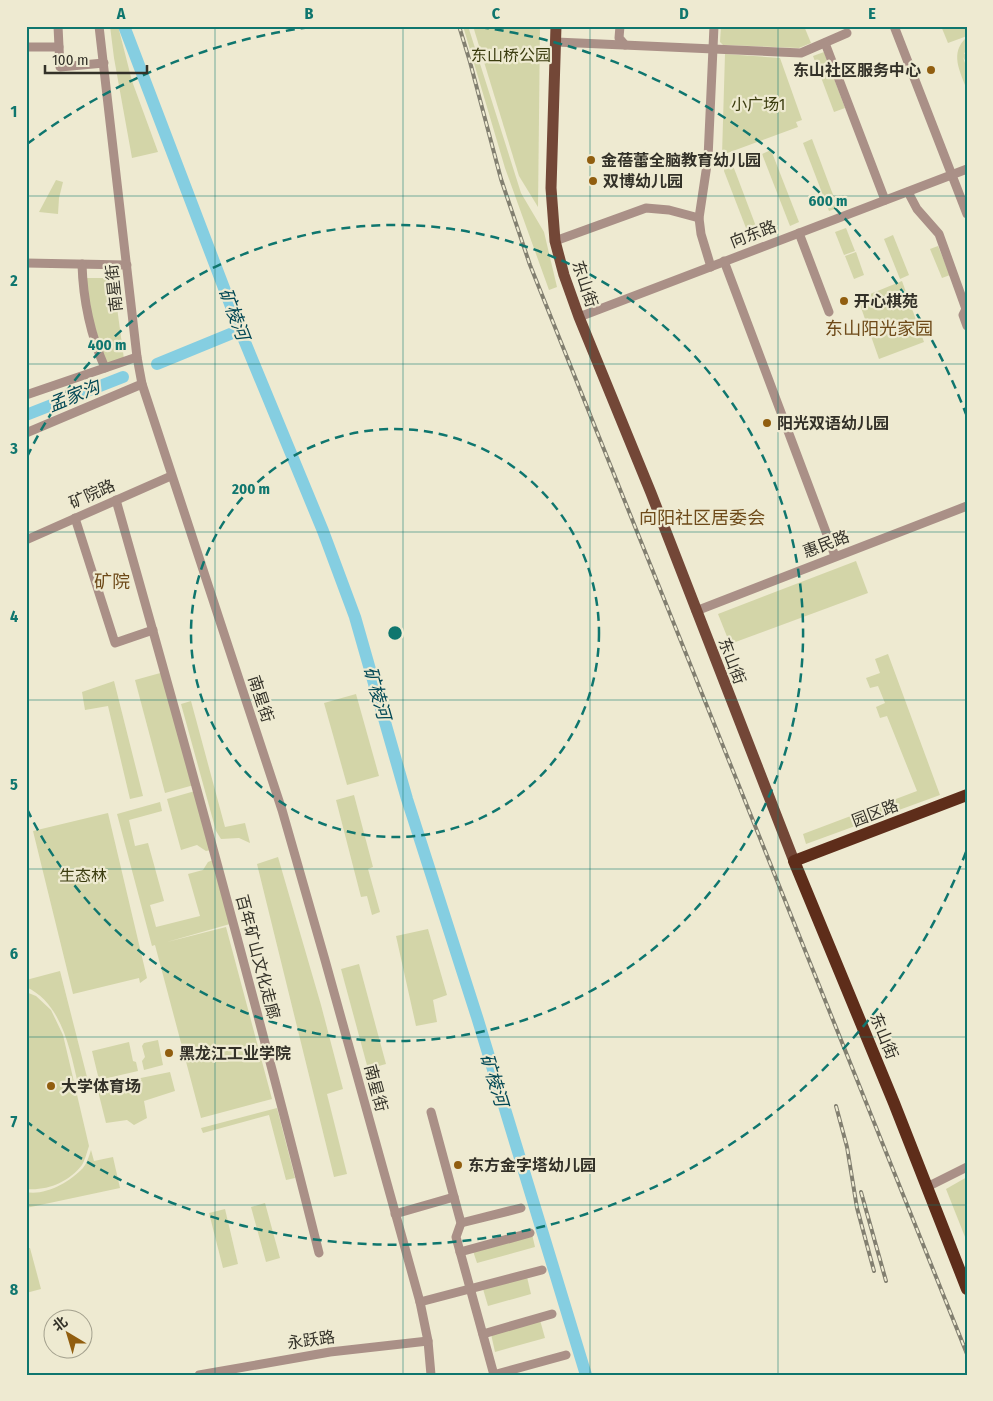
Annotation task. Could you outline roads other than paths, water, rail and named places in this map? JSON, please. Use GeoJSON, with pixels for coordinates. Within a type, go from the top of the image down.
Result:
{"type":"FeatureCollection","features":[{"type":"Feature","properties":{"kind":"highway","name":"园区路"},"geometry":{"type":"LineString","coordinates":[[794,861],[967,794]]}},
{"type":"Feature","properties":{"kind":"highway","name":"东山街"},"geometry":{"type":"LineString","coordinates":[[794,861],[967,1289]]}},
{"type":"Feature","properties":{"kind":"main road","name":"东山街"},"geometry":{"type":"LineString","coordinates":[[556,26],[551,188],[555,241],[564,275],[794,861]]}},
{"type":"Feature","properties":{"kind":"street"},"geometry":{"type":"LineString","coordinates":[[58,26],[60,67],[104,62]]}},
{"type":"Feature","properties":{"kind":"street","name":"南星街"},"geometry":{"type":"LineString","coordinates":[[100,26],[137,357],[142,384],[282,810],[420,1302],[428,1341],[431,1375]]}},
{"type":"Feature","properties":{"kind":"street"},"geometry":{"type":"LineString","coordinates":[[620,26],[619,38],[625,45]]}},
{"type":"Feature","properties":{"kind":"street"},"geometry":{"type":"LineString","coordinates":[[711,267],[701,234],[699,218],[708,158],[714,26]]}},
{"type":"Feature","properties":{"kind":"street"},"geometry":{"type":"LineString","coordinates":[[894,26],[967,214]]}},
{"type":"Feature","properties":{"kind":"street"},"geometry":{"type":"LineString","coordinates":[[556,42],[801,52],[847,33]]}},
{"type":"Feature","properties":{"kind":"street"},"geometry":{"type":"LineString","coordinates":[[825,43],[885,200]]}},
{"type":"Feature","properties":{"kind":"street"},"geometry":{"type":"LineString","coordinates":[[26,48],[59,48]]}},
{"type":"Feature","properties":{"kind":"street","name":"向东路"},"geometry":{"type":"LineString","coordinates":[[579,317],[967,169]]}},
{"type":"Feature","properties":{"kind":"street"},"geometry":{"type":"LineString","coordinates":[[908,192],[917,210],[939,234],[966,309],[963,315],[967,326]]}},
{"type":"Feature","properties":{"kind":"street"},"geometry":{"type":"LineString","coordinates":[[555,241],[646,208],[669,210],[699,218]]}},
{"type":"Feature","properties":{"kind":"street"},"geometry":{"type":"LineString","coordinates":[[800,233],[829,312]]}},
{"type":"Feature","properties":{"kind":"street"},"geometry":{"type":"LineString","coordinates":[[724,261],[835,556]]}},
{"type":"Feature","properties":{"kind":"street"},"geometry":{"type":"LineString","coordinates":[[26,262],[127,265]]}},
{"type":"Feature","properties":{"kind":"street"},"geometry":{"type":"LineString","coordinates":[[82,264],[82,283],[86,304],[105,368]]}},
{"type":"Feature","properties":{"kind":"street"},"geometry":{"type":"LineString","coordinates":[[26,395],[137,357]]}},
{"type":"Feature","properties":{"kind":"street"},"geometry":{"type":"LineString","coordinates":[[26,433],[142,384]]}},
{"type":"Feature","properties":{"kind":"street","name":"矿院路"},"geometry":{"type":"LineString","coordinates":[[26,540],[171,476]]}},
{"type":"Feature","properties":{"kind":"street","name":"百年矿山文化走廊"},"geometry":{"type":"LineString","coordinates":[[116,500],[265,1042],[319,1253]]}},
{"type":"Feature","properties":{"kind":"street","name":"惠民路"},"geometry":{"type":"LineString","coordinates":[[696,611],[967,506]]}},
{"type":"Feature","properties":{"kind":"street"},"geometry":{"type":"LineString","coordinates":[[75,518],[115,643],[153,630]]}},
{"type":"Feature","properties":{"kind":"street"},"geometry":{"type":"LineString","coordinates":[[431,1112],[461,1223],[456,1237],[493,1375],[566,1355]]}},
{"type":"Feature","properties":{"kind":"street"},"geometry":{"type":"LineString","coordinates":[[927,1188],[967,1167]]}},
{"type":"Feature","properties":{"kind":"street"},"geometry":{"type":"LineString","coordinates":[[395,1214],[454,1197]]}},
{"type":"Feature","properties":{"kind":"street"},"geometry":{"type":"LineString","coordinates":[[461,1223],[521,1208]]}},
{"type":"Feature","properties":{"kind":"street"},"geometry":{"type":"LineString","coordinates":[[460,1252],[530,1233]]}},
{"type":"Feature","properties":{"kind":"street"},"geometry":{"type":"LineString","coordinates":[[420,1302],[542,1270]]}},
{"type":"Feature","properties":{"kind":"street"},"geometry":{"type":"LineString","coordinates":[[483,1334],[552,1314]]}},
{"type":"Feature","properties":{"kind":"street","name":"永跃路"},"geometry":{"type":"LineString","coordinates":[[199,1375],[238,1371],[330,1352],[428,1341]]}},
{"type":"Feature","properties":{"kind":"waterway","name":"矿棱河"},"geometry":{"type":"LineString","coordinates":[[124,26],[240,330],[323,531],[355,617],[407,799],[477,1017],[586,1375]]}},
{"type":"Feature","properties":{"kind":"waterway","name":"孟家沟"},"geometry":{"type":"LineString","coordinates":[[157,364],[240,330]]}},
{"type":"Feature","properties":{"kind":"waterway","name":"孟家沟"},"geometry":{"type":"LineString","coordinates":[[26,415],[123,377]]}},
{"type":"Feature","properties":{"kind":"railway"},"geometry":{"type":"LineString","coordinates":[[459,26],[501,179],[530,265],[967,1354]]}},
{"type":"Feature","properties":{"kind":"railway"},"geometry":{"type":"LineString","coordinates":[[836,1106],[847,1147],[857,1208],[874,1271]]}},
{"type":"Feature","properties":{"kind":"railway"},"geometry":{"type":"LineString","coordinates":[[861,1192],[886,1281]]}},
{"type":"Feature","properties":{"kind":"place","name":"东山社区服务中心"},"geometry":{"type":"Point","coordinates":[931,70]}},
{"type":"Feature","properties":{"kind":"place","name":"金蓓蕾全脑教育幼儿园"},"geometry":{"type":"Point","coordinates":[591,160]}},
{"type":"Feature","properties":{"kind":"place","name":"双博幼儿园"},"geometry":{"type":"Point","coordinates":[593,181]}},
{"type":"Feature","properties":{"kind":"place","name":"开心棋苑"},"geometry":{"type":"Point","coordinates":[844,301]}},
{"type":"Feature","properties":{"kind":"place","name":"阳光双语幼儿园"},"geometry":{"type":"Point","coordinates":[767,423]}},
{"type":"Feature","properties":{"kind":"place","name":"黑龙江工业学院"},"geometry":{"type":"Point","coordinates":[169,1053]}},
{"type":"Feature","properties":{"kind":"place","name":"大学体育场"},"geometry":{"type":"Point","coordinates":[51,1086]}},
{"type":"Feature","properties":{"kind":"place","name":"东方金字塔幼儿园"},"geometry":{"type":"Point","coordinates":[458,1165]}},
{"type":"Feature","properties":{"kind":"district","name":"东山阳光家园"},"geometry":{"type":"Point","coordinates":[879,329]}},
{"type":"Feature","properties":{"kind":"district","name":"向阳社区居委会"},"geometry":{"type":"Point","coordinates":[702,518]}},
{"type":"Feature","properties":{"kind":"district","name":"矿院"},"geometry":{"type":"Point","coordinates":[112,582]}},
{"type":"Feature","properties":{"kind":"park label","name":"东山桥公园"},"geometry":{"type":"Point","coordinates":[511,55]}},
{"type":"Feature","properties":{"kind":"park label","name":"小广场1"},"geometry":{"type":"Point","coordinates":[758,104]}},
{"type":"Feature","properties":{"kind":"park label","name":"生态林"},"geometry":{"type":"Point","coordinates":[83,875]}}]}
